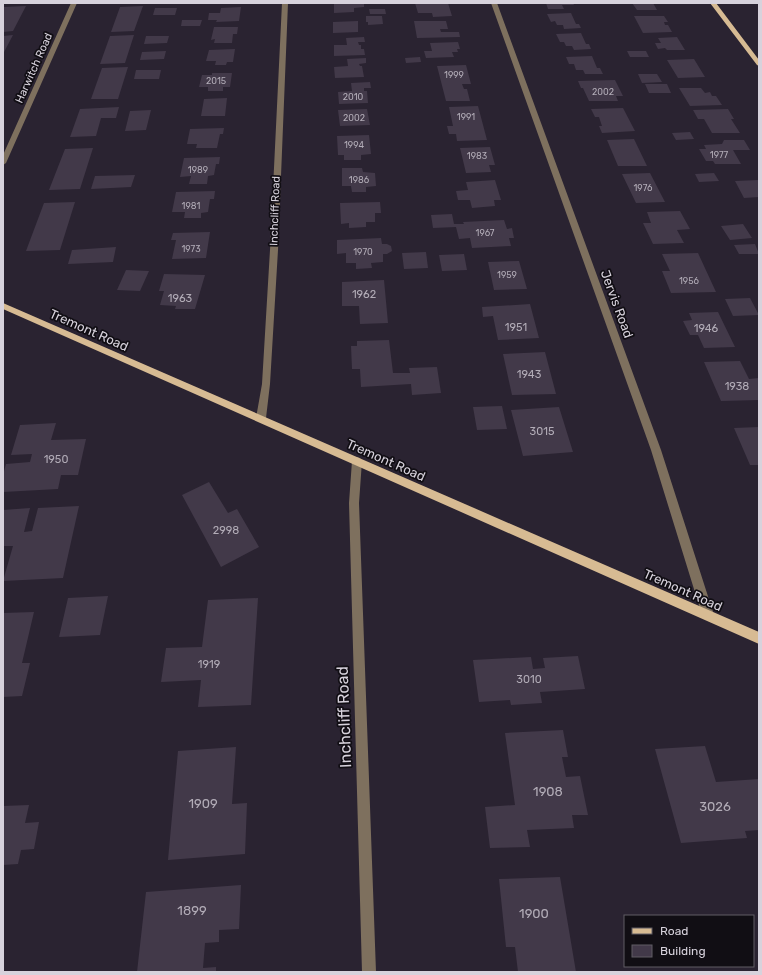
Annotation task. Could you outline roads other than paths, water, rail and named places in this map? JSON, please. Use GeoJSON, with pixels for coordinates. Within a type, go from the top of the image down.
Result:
{"type":"FeatureCollection","features":[{"type":"Feature","properties":{"kind":"main road"},"geometry":{"type":"LineString","coordinates":[[713,3],[759,64]]}},
{"type":"Feature","properties":{"kind":"main road","name":"Tremont Road"},"geometry":{"type":"LineString","coordinates":[[3,306],[759,638]]}},
{"type":"Feature","properties":{"kind":"street","name":"Harwitch Road"},"geometry":{"type":"LineString","coordinates":[[3,163],[74,3]]}},
{"type":"Feature","properties":{"kind":"street","name":"Inchcliff Road"},"geometry":{"type":"LineString","coordinates":[[261,418],[266,384],[274,250],[285,3]]}},
{"type":"Feature","properties":{"kind":"street","name":"Jervis Road"},"geometry":{"type":"LineString","coordinates":[[494,3],[656,450],[708,615]]}},
{"type":"Feature","properties":{"kind":"street","name":"Inchcliff Road"},"geometry":{"type":"LineString","coordinates":[[357,461],[354,502],[369,972]]}}]}
